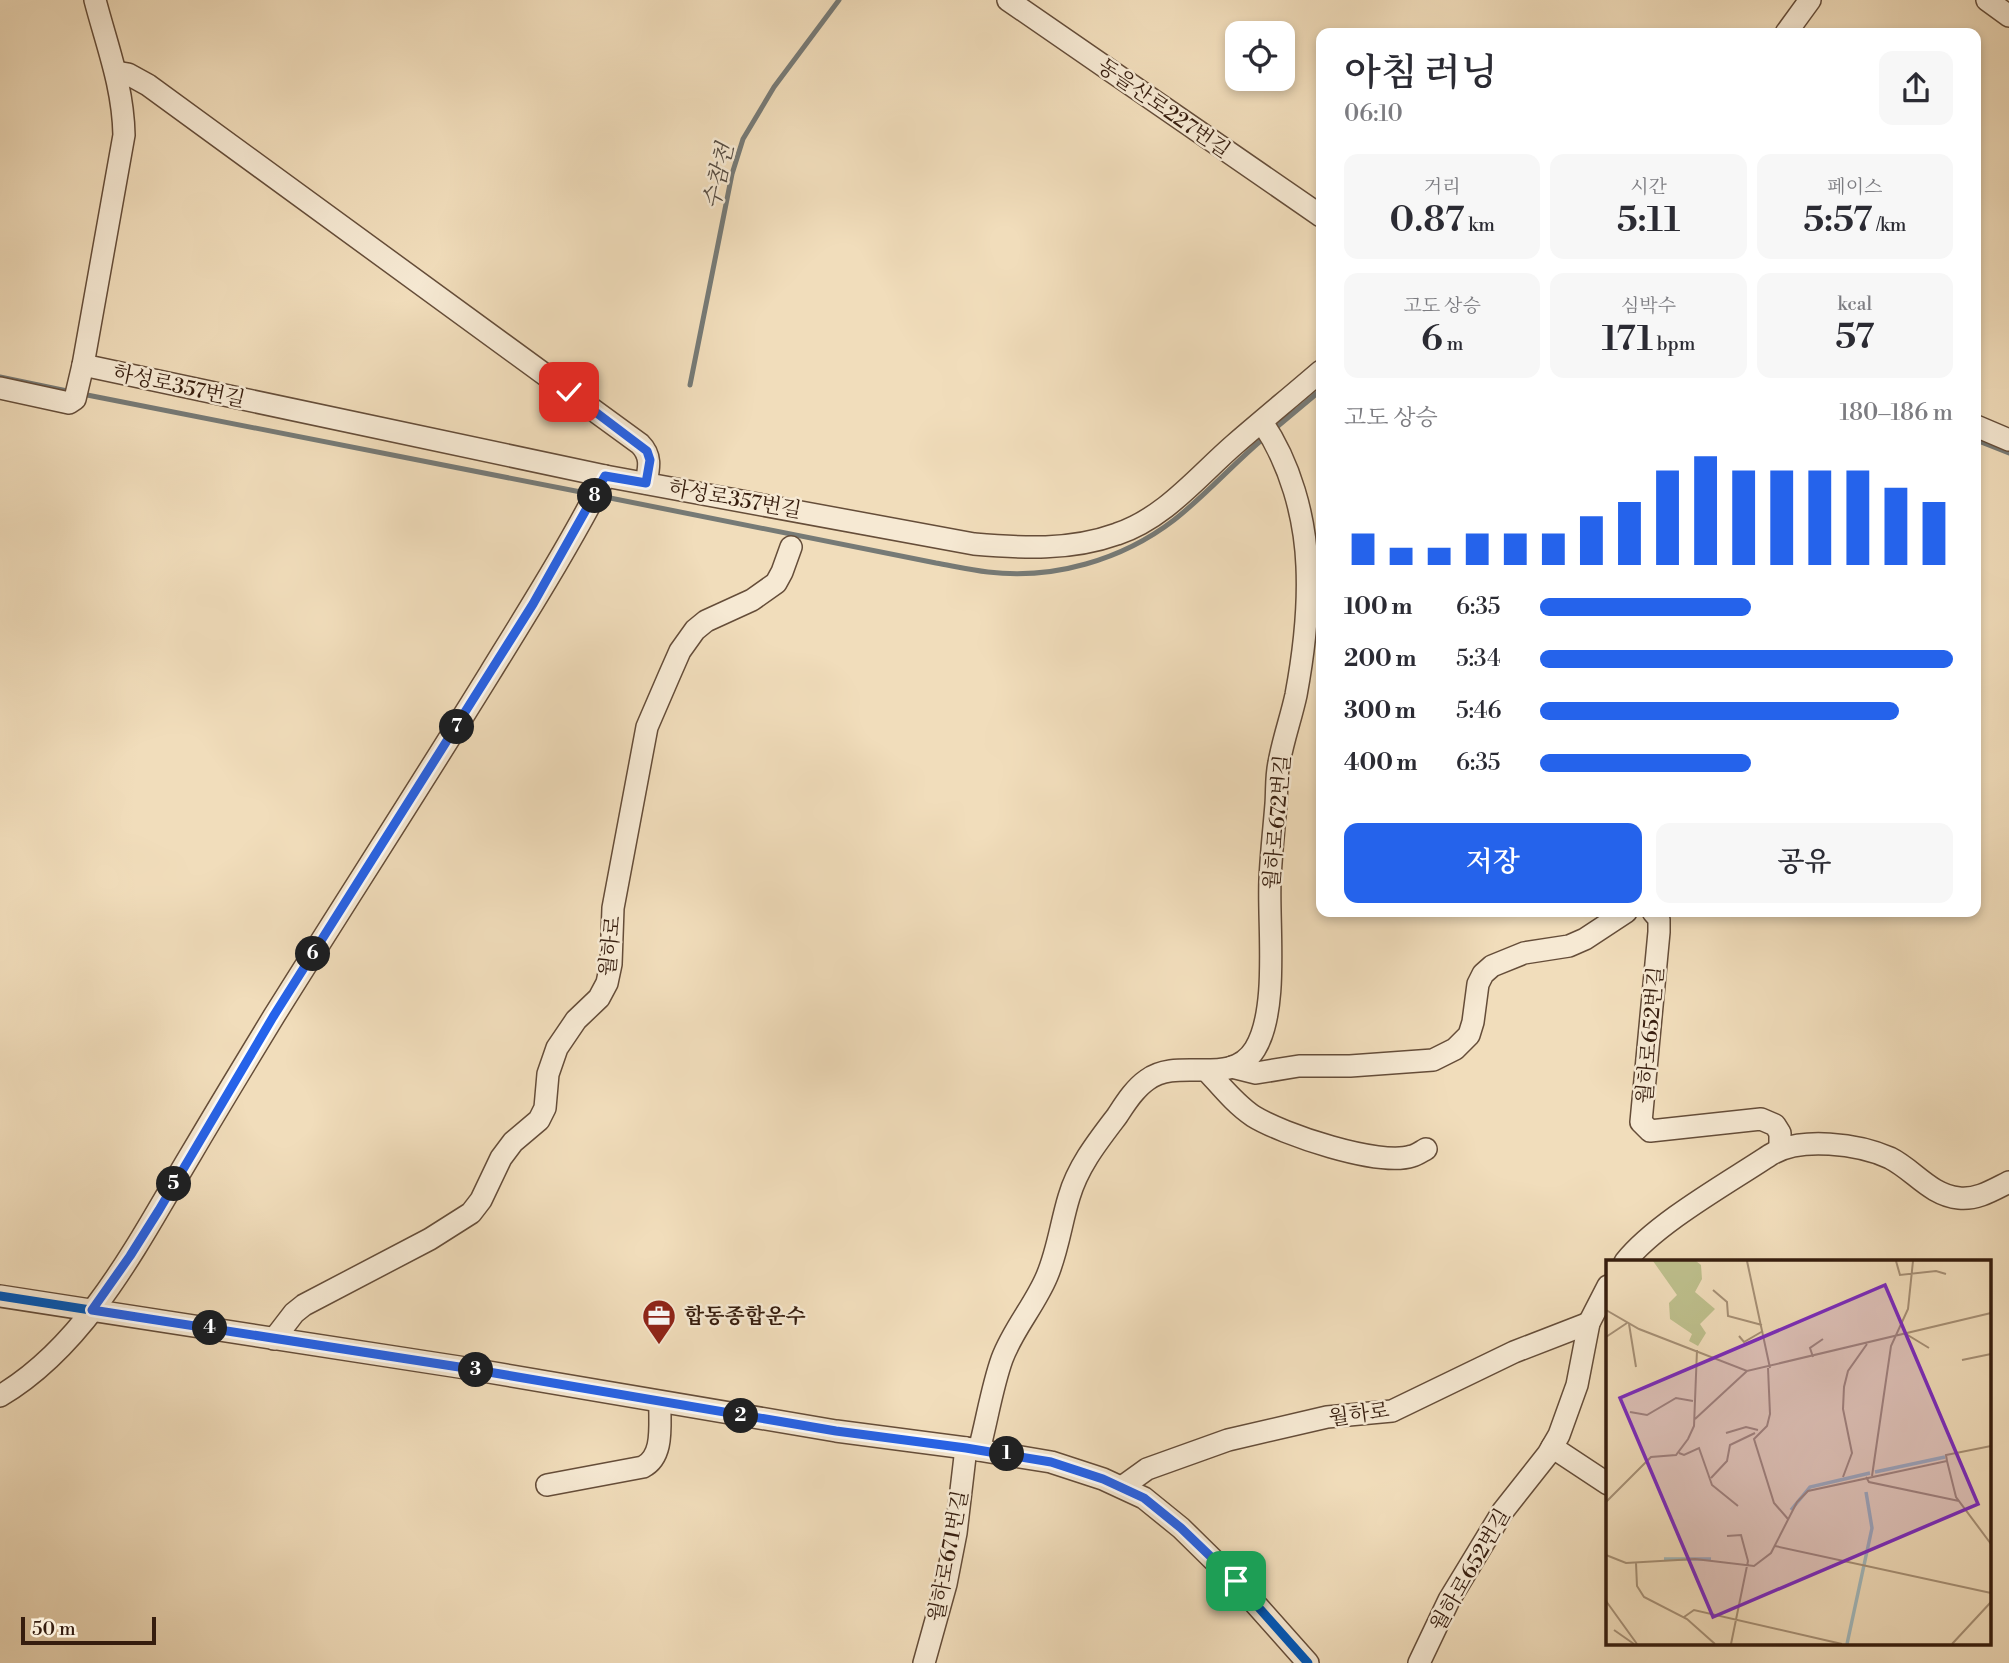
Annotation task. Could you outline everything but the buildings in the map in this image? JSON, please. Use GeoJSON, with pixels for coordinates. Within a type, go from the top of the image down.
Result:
{"type":"FeatureCollection","features":[{"type":"Feature","properties":{"kind":"street"},"geometry":{"type":"LineString","coordinates":[[79,382],[124,135],[124,108],[95,0]]}},
{"type":"Feature","properties":{"kind":"street","name":"동을산로227번길"},"geometry":{"type":"LineString","coordinates":[[1007,0],[1316,213]]}},
{"type":"Feature","properties":{"kind":"street"},"geometry":{"type":"LineString","coordinates":[[1790,28],[1810,0]]}},
{"type":"Feature","properties":{"kind":"street"},"geometry":{"type":"LineString","coordinates":[[1987,0],[2009,16]]}},
{"type":"Feature","properties":{"kind":"street"},"geometry":{"type":"LineString","coordinates":[[116,72],[128,74],[148,85],[640,444],[647,451],[650,460],[646,483]]}},
{"type":"Feature","properties":{"kind":"street","name":"하성로357번길"},"geometry":{"type":"LineString","coordinates":[[0,388],[69,403],[79,382],[603,480],[646,483],[974,544],[1056,547],[1088,543],[1117,534],[1159,513],[1264,425],[1316,376]]}},
{"type":"Feature","properties":{"kind":"street","name":"월하로672번길"},"geometry":{"type":"LineString","coordinates":[[1232,1067],[1248,1058],[1256,1047],[1268,1004],[1270,879],[1278,766],[1295,697],[1307,616],[1307,565],[1303,523],[1278,447],[1264,425]]}},
{"type":"Feature","properties":{"kind":"street"},"geometry":{"type":"LineString","coordinates":[[1981,428],[2009,440]]}},
{"type":"Feature","properties":{"kind":"street"},"geometry":{"type":"LineString","coordinates":[[0,1396],[44,1365],[92,1310],[130,1256],[273,1017],[457,727],[603,480]]}},
{"type":"Feature","properties":{"kind":"street","name":"월하로"},"geometry":{"type":"LineString","coordinates":[[274,1339],[294,1313],[304,1305],[430,1239],[471,1213],[481,1200],[500,1158],[513,1142],[539,1120],[545,1108],[548,1074],[557,1048],[576,1020],[599,998],[607,983],[611,964],[613,908],[647,727],[669,676],[680,651],[695,630],[706,621],[752,600],[776,583],[791,547]]}},
{"type":"Feature","properties":{"kind":"street"},"geometry":{"type":"LineString","coordinates":[[973,1449],[1002,1359],[1046,1277],[1080,1170],[1131,1096],[1147,1079],[1178,1069],[1207,1071],[1232,1067],[1256,1073],[1299,1066],[1350,1066],[1433,1060],[1455,1049],[1469,1035],[1474,1022],[1478,984],[1483,974],[1492,966],[1524,953],[1569,946],[1618,917]]}},
{"type":"Feature","properties":{"kind":"street","name":"월하로652번길"},"geometry":{"type":"LineString","coordinates":[[1657,917],[1659,932],[1642,1122],[1650,1131],[1761,1119],[1775,1125],[1780,1133],[1780,1148]]}},
{"type":"Feature","properties":{"kind":"street"},"geometry":{"type":"LineString","coordinates":[[1207,1071],[1252,1115],[1283,1131],[1365,1155],[1392,1159],[1412,1157],[1426,1149]]}},
{"type":"Feature","properties":{"kind":"street"},"geometry":{"type":"LineString","coordinates":[[1627,1260],[1675,1219],[1780,1148],[1806,1143],[1866,1150],[1889,1158],[1946,1196],[1962,1199],[1976,1197],[2009,1182]]}},
{"type":"Feature","properties":{"kind":"street","name":"월하로652번길"},"geometry":{"type":"LineString","coordinates":[[1419,1663],[1449,1600],[1503,1511],[1552,1447],[1567,1416],[1577,1385],[1590,1323],[1606,1290]]}},
{"type":"Feature","properties":{"kind":"street"},"geometry":{"type":"LineString","coordinates":[[0,1296],[459,1367],[836,1431],[1051,1462],[1122,1487],[1144,1498],[1181,1528],[1236,1581],[1308,1663]]}},
{"type":"Feature","properties":{"kind":"street","name":"월하로"},"geometry":{"type":"LineString","coordinates":[[1122,1487],[1147,1469],[1228,1440],[1327,1417],[1392,1411],[1514,1352],[1590,1323]]}},
{"type":"Feature","properties":{"kind":"street"},"geometry":{"type":"LineString","coordinates":[[548,1485],[643,1467],[652,1462],[659,1444],[660,1402]]}},
{"type":"Feature","properties":{"kind":"street"},"geometry":{"type":"LineString","coordinates":[[1552,1447],[1606,1483]]}},
{"type":"Feature","properties":{"kind":"street","name":"월하로671번길"},"geometry":{"type":"LineString","coordinates":[[924,1663],[946,1584],[973,1449]]}},
{"type":"Feature","properties":{"kind":"waterway","name":"수참천"},"geometry":{"type":"LineString","coordinates":[[690,385],[732,174],[743,139],[774,87],[839,0]]}},
{"type":"Feature","properties":{"kind":"waterway"},"geometry":{"type":"LineString","coordinates":[[0,377],[72,392]]}},
{"type":"Feature","properties":{"kind":"waterway"},"geometry":{"type":"LineString","coordinates":[[82,394],[591,494]]}},
{"type":"Feature","properties":{"kind":"waterway"},"geometry":{"type":"LineString","coordinates":[[1272,431],[1316,394]]}},
{"type":"Feature","properties":{"kind":"waterway"},"geometry":{"type":"LineString","coordinates":[[600,496],[969,569],[1013,574],[1037,573],[1086,564],[1154,534],[1186,510],[1264,438]]}},
{"type":"Feature","properties":{"kind":"waterway"},"geometry":{"type":"LineString","coordinates":[[1981,442],[2009,453]]}},
{"type":"Feature","properties":{"kind":"cycle path"},"geometry":{"type":"LineString","coordinates":[[0,1296],[459,1367],[836,1431],[1051,1462],[1103,1479],[1144,1498],[1181,1528],[1236,1582],[1308,1663]]}},
{"type":"Feature","properties":{"kind":"place","name":"합동종합운수"},"geometry":{"type":"Point","coordinates":[659,1346]}},
{"type":"Feature","properties":{"kind":"route"},"geometry":{"type":"LineString","coordinates":[[569,392],[647,451],[650,460],[646,483],[605,476],[533,604],[273,1017],[159,1210],[92,1310],[459,1367],[836,1431],[1051,1462],[1103,1479],[1144,1498],[1181,1528],[1236,1581]]}}]}
